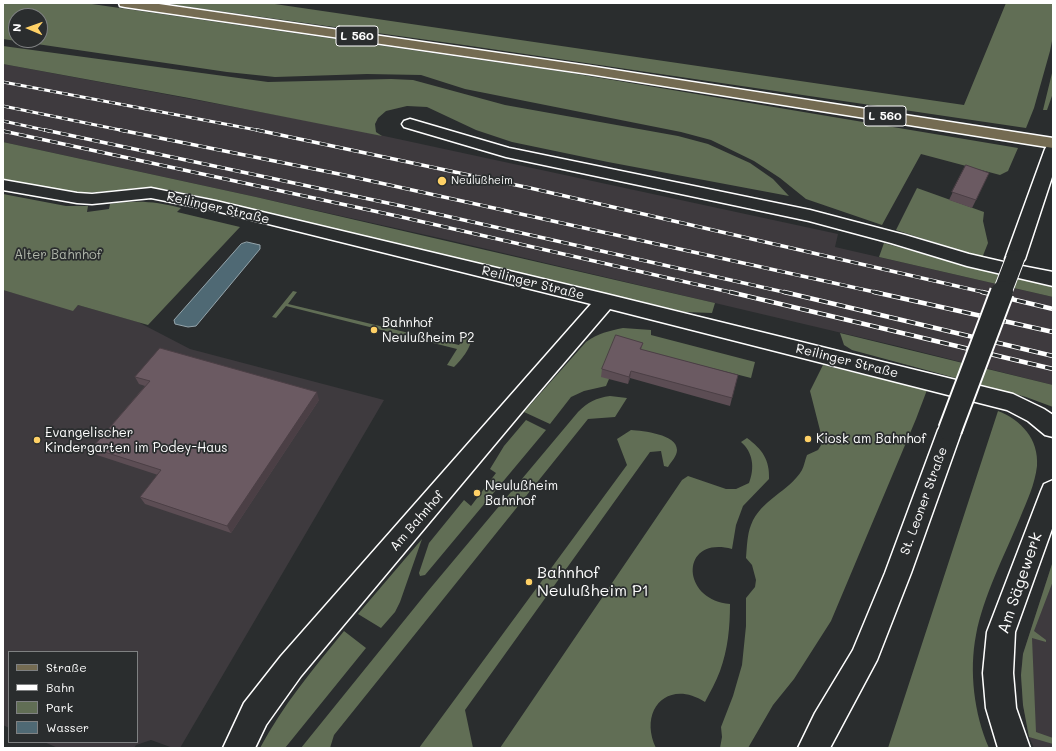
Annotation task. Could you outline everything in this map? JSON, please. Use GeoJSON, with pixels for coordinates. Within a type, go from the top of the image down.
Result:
{"type":"FeatureCollection","features":[{"type":"Feature","properties":{"kind":"main road","name":"L 560"},"geometry":{"type":"LineString","coordinates":[[125,3],[589,70],[1053,143]]}},
{"type":"Feature","properties":{"kind":"street"},"geometry":{"type":"LineString","coordinates":[[410,124],[506,152],[810,216],[898,239],[967,260],[1053,278]]}},
{"type":"Feature","properties":{"kind":"street","name":"St. Leoner Straße"},"geometry":{"type":"LineString","coordinates":[[814,748],[863,660],[898,573],[950,430],[1015,259],[1044,199],[1045,172],[1053,150]]}},
{"type":"Feature","properties":{"kind":"street","name":"Reilinger Straße"},"geometry":{"type":"LineString","coordinates":[[3,185],[77,198],[92,199],[135,194],[166,195],[606,301],[1013,403],[1036,415],[1053,428]]}},
{"type":"Feature","properties":{"kind":"street","name":"Am Bahnhof"},"geometry":{"type":"LineString","coordinates":[[239,748],[255,714],[291,666],[440,494],[518,400],[606,301]]}},
{"type":"Feature","properties":{"kind":"street","name":"Am Sägewerk"},"geometry":{"type":"LineString","coordinates":[[1014,748],[1001,708],[998,673],[1001,632],[1053,490]]}},
{"type":"Feature","properties":{"kind":"shaded area"},"geometry":{"type":"Polygon","coordinates":[[[3,64],[347,128],[838,234],[835,247],[1053,297],[1053,385],[897,346],[444,239],[3,142],[3,64]]]}},
{"type":"Feature","properties":{"kind":"shaded area"},"geometry":{"type":"Polygon","coordinates":[[[3,290],[73,310],[78,305],[138,322],[190,349],[384,400],[180,748],[173,748],[151,740],[136,745],[134,748],[58,748],[46,743],[138,743],[138,651],[8,651],[8,728],[3,725],[3,290]]]}},
{"type":"Feature","properties":{"kind":"shaded area"},"geometry":{"type":"Polygon","coordinates":[[[1053,561],[1053,748],[1034,748],[1029,737],[1023,705],[1021,675],[1023,654],[1053,561]]]}},
{"type":"Feature","properties":{"kind":"green space"},"geometry":{"type":"Polygon","coordinates":[[[3,3],[85,3],[571,73],[1018,148],[1008,171],[1000,175],[921,154],[882,225],[806,199],[780,178],[754,161],[711,140],[681,132],[465,89],[421,75],[367,74],[275,77],[227,72],[48,46],[48,8],[8,8],[8,40],[3,39],[3,3]]]}},
{"type":"Feature","properties":{"kind":"green space"},"geometry":{"type":"Polygon","coordinates":[[[161,3],[268,3],[964,105],[1006,3],[1053,3],[1053,36],[1034,108],[1026,128],[464,45],[161,3]]]}},
{"type":"Feature","properties":{"kind":"green space"},"geometry":{"type":"Polygon","coordinates":[[[3,46],[8,47],[8,48],[18,48],[268,82],[391,79],[413,80],[505,105],[678,136],[708,144],[750,163],[773,179],[789,196],[608,162],[512,142],[476,130],[427,107],[407,106],[386,111],[378,118],[375,124],[376,132],[382,136],[189,98],[3,64],[3,46]]]}},
{"type":"Feature","properties":{"kind":"green space"},"geometry":{"type":"Polygon","coordinates":[[[1053,69],[1053,93],[1047,110],[1043,110],[1053,69]]]}},
{"type":"Feature","properties":{"kind":"green space"},"geometry":{"type":"Polygon","coordinates":[[[3,142],[256,197],[715,303],[712,313],[685,312],[164,189],[140,188],[87,193],[70,192],[3,180],[3,142]]]}},
{"type":"Feature","properties":{"kind":"green space"},"geometry":{"type":"Polygon","coordinates":[[[917,188],[984,212],[983,221],[988,243],[982,258],[896,230],[917,188]]]}},
{"type":"Feature","properties":{"kind":"green space","name":"Alter Bahnhof"},"geometry":{"type":"Polygon","coordinates":[[[3,194],[66,206],[88,206],[87,212],[109,209],[110,204],[128,202],[163,204],[181,208],[177,212],[240,227],[148,325],[78,305],[73,311],[3,290],[3,194]]]}},
{"type":"Feature","properties":{"kind":"green space"},"geometry":{"type":"Polygon","coordinates":[[[884,243],[970,267],[1053,287],[1053,297],[879,257],[884,243]]]}},
{"type":"Feature","properties":{"kind":"green space"},"geometry":{"type":"Polygon","coordinates":[[[293,291],[297,292],[288,304],[459,345],[467,333],[472,338],[471,342],[465,354],[454,367],[447,365],[457,349],[286,306],[276,318],[272,317],[293,291]]]}},
{"type":"Feature","properties":{"kind":"green space"},"geometry":{"type":"Polygon","coordinates":[[[623,328],[651,330],[651,335],[755,362],[751,378],[641,350],[609,379],[606,386],[584,391],[571,397],[550,424],[524,412],[586,342],[599,334],[623,328]]]}},
{"type":"Feature","properties":{"kind":"green space"},"geometry":{"type":"Polygon","coordinates":[[[840,333],[1053,385],[1053,407],[1026,397],[852,350],[844,345],[840,333]]]}},
{"type":"Feature","properties":{"kind":"green space"},"geometry":{"type":"Polygon","coordinates":[[[823,365],[927,390],[831,621],[794,679],[773,705],[748,748],[720,748],[722,737],[721,727],[733,696],[742,665],[746,626],[746,598],[755,587],[756,580],[752,565],[746,558],[747,541],[751,525],[761,509],[796,478],[802,470],[807,455],[818,450],[823,442],[810,391],[823,365]]]}},
{"type":"Feature","properties":{"kind":"green space"},"geometry":{"type":"Polygon","coordinates":[[[610,396],[627,398],[615,417],[588,419],[334,735],[330,748],[301,748],[428,591],[578,412],[592,401],[610,396]]]}},
{"type":"Feature","properties":{"kind":"green space"},"geometry":{"type":"Polygon","coordinates":[[[998,411],[1021,425],[1032,439],[1037,456],[1037,466],[1028,499],[989,591],[976,635],[973,663],[974,692],[976,707],[989,748],[888,748],[998,411]]]}},
{"type":"Feature","properties":{"kind":"green space"},"geometry":{"type":"Polygon","coordinates":[[[526,420],[546,430],[425,575],[420,576],[419,573],[429,543],[464,500],[471,506],[496,473],[490,469],[504,446],[526,420]]]}},
{"type":"Feature","properties":{"kind":"green space"},"geometry":{"type":"Polygon","coordinates":[[[631,430],[658,434],[672,440],[676,445],[677,450],[674,459],[668,467],[664,466],[661,451],[650,452],[465,710],[473,748],[419,748],[627,465],[617,439],[631,430]]]}},
{"type":"Feature","properties":{"kind":"green space"},"geometry":{"type":"Polygon","coordinates":[[[747,438],[757,446],[764,456],[768,466],[769,479],[743,506],[736,525],[732,549],[715,547],[703,551],[695,559],[693,570],[695,581],[702,592],[714,600],[730,604],[729,630],[723,663],[705,702],[692,696],[679,694],[668,696],[660,702],[654,710],[651,721],[651,734],[656,748],[500,748],[682,480],[688,476],[726,489],[736,489],[749,483],[752,472],[752,461],[748,451],[741,442],[747,438]]]}},
{"type":"Feature","properties":{"kind":"green space"},"geometry":{"type":"Polygon","coordinates":[[[422,539],[400,602],[395,612],[381,628],[358,614],[422,539]]]}},
{"type":"Feature","properties":{"kind":"green space"},"geometry":{"type":"Polygon","coordinates":[[[1053,561],[1053,581],[1034,631],[1046,640],[1046,642],[1032,638],[1036,732],[1053,738],[1053,744],[1029,737],[1023,705],[1021,675],[1023,654],[1053,561]]]}},
{"type":"Feature","properties":{"kind":"green space"},"geometry":{"type":"Polygon","coordinates":[[[344,631],[366,648],[285,748],[260,748],[278,717],[310,673],[344,631]]]}},
{"type":"Feature","properties":{"kind":"water"},"geometry":{"type":"Polygon","coordinates":[[[247,242],[260,245],[260,249],[196,326],[188,327],[175,324],[174,320],[241,244],[247,242]]]}},
{"type":"Feature","properties":{"kind":"building"},"geometry":{"type":"Polygon","coordinates":[[[966,165],[989,173],[976,200],[952,192],[966,165]]]}},
{"type":"Feature","properties":{"kind":"building"},"geometry":{"type":"Polygon","coordinates":[[[616,335],[643,343],[640,349],[738,375],[732,398],[631,371],[629,377],[602,369],[616,335]]]}},
{"type":"Feature","properties":{"kind":"building"},"geometry":{"type":"Polygon","coordinates":[[[160,348],[317,392],[227,526],[140,497],[161,470],[92,448],[150,381],[135,377],[160,348]]]}},
{"type":"Feature","properties":{"kind":"railway"},"geometry":{"type":"LineString","coordinates":[[3,82],[259,130]]}},
{"type":"Feature","properties":{"kind":"railway"},"geometry":{"type":"LineString","coordinates":[[3,106],[125,131]]}},
{"type":"Feature","properties":{"kind":"railway"},"geometry":{"type":"LineString","coordinates":[[3,121],[49,131]]}},
{"type":"Feature","properties":{"kind":"railway"},"geometry":{"type":"LineString","coordinates":[[45,130],[397,205],[788,293]]}},
{"type":"Feature","properties":{"kind":"railway"},"geometry":{"type":"LineString","coordinates":[[120,130],[344,175],[879,293]]}},
{"type":"Feature","properties":{"kind":"railway"},"geometry":{"type":"LineString","coordinates":[[259,130],[530,188],[987,293]]}},
{"type":"Feature","properties":{"kind":"railway"},"geometry":{"type":"LineString","coordinates":[[3,131],[397,216],[734,293]]}},
{"type":"Feature","properties":{"kind":"railway"},"geometry":{"type":"LineString","coordinates":[[730,292],[1053,369]]}},
{"type":"Feature","properties":{"kind":"railway"},"geometry":{"type":"LineString","coordinates":[[784,292],[1053,356]]}},
{"type":"Feature","properties":{"kind":"railway"},"geometry":{"type":"LineString","coordinates":[[874,292],[1053,332]]}},
{"type":"Feature","properties":{"kind":"railway"},"geometry":{"type":"LineString","coordinates":[[982,292],[1053,309]]}},
{"type":"Feature","properties":{"kind":"place","name":"Neulußheim"},"geometry":{"type":"Point","coordinates":[442,181]}},
{"type":"Feature","properties":{"kind":"place","name":"Bahnhof Neulußheim P2"},"geometry":{"type":"Point","coordinates":[374,330]}},
{"type":"Feature","properties":{"kind":"place","name":"Kiosk am Bahnhof"},"geometry":{"type":"Point","coordinates":[808,439]}},
{"type":"Feature","properties":{"kind":"place","name":"Evangelischer Kindergarten im Podey-Haus"},"geometry":{"type":"Point","coordinates":[37,440]}},
{"type":"Feature","properties":{"kind":"place","name":"Neulußheim Bahnhof"},"geometry":{"type":"Point","coordinates":[477,493]}},
{"type":"Feature","properties":{"kind":"place","name":"Bahnhof Neulußheim P1"},"geometry":{"type":"Point","coordinates":[529,582]}}]}
